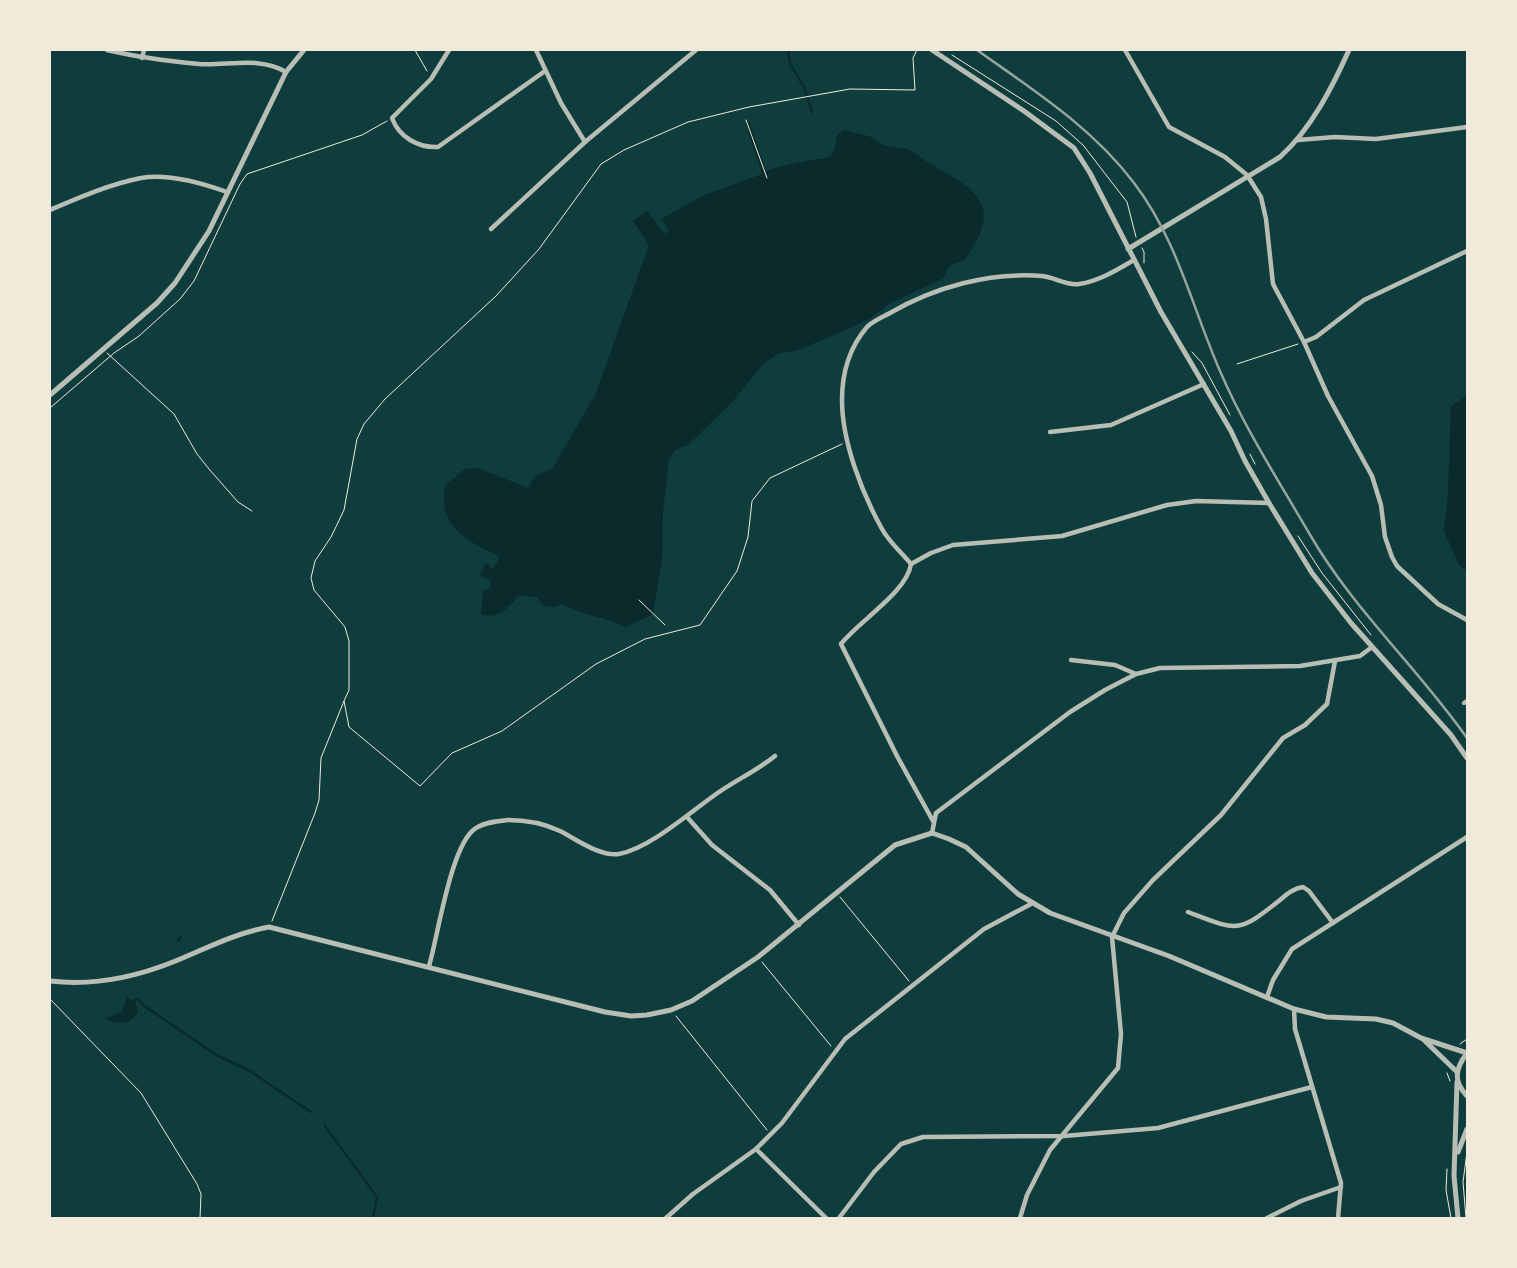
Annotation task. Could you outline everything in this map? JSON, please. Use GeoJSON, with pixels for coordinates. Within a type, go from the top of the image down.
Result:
{"type":"FeatureCollection","features":[{"type":"Feature","properties":{"kind":"street"},"geometry":{"type":"LineString","coordinates":[[107,50],[142,58],[201,64],[269,64],[286,72]]}},
{"type":"Feature","properties":{"kind":"street"},"geometry":{"type":"LineString","coordinates":[[142,58],[144,50]]}},
{"type":"Feature","properties":{"kind":"street"},"geometry":{"type":"LineString","coordinates":[[50,395],[157,303],[175,283],[209,231],[286,72],[304,50]]}},
{"type":"Feature","properties":{"kind":"street"},"geometry":{"type":"LineString","coordinates":[[450,50],[431,79],[392,118],[397,128],[405,137],[426,147],[438,148],[546,71]]}},
{"type":"Feature","properties":{"kind":"street"},"geometry":{"type":"LineString","coordinates":[[536,50],[561,103],[585,142]]}},
{"type":"Feature","properties":{"kind":"street"},"geometry":{"type":"LineString","coordinates":[[491,229],[585,142],[696,50]]}},
{"type":"Feature","properties":{"kind":"street"},"geometry":{"type":"LineString","coordinates":[[932,50],[1045,126],[1074,148],[1090,173],[1161,312],[1204,384],[1269,503],[1312,573],[1372,647],[1451,736],[1467,758]]}},
{"type":"Feature","properties":{"kind":"street"},"geometry":{"type":"LineString","coordinates":[[1125,50],[1169,127],[1225,157],[1247,175],[1260,197],[1264,212],[1273,284],[1304,342],[1328,396],[1372,476],[1381,504],[1385,537],[1397,566],[1438,604],[1467,620]]}},
{"type":"Feature","properties":{"kind":"street"},"geometry":{"type":"LineString","coordinates":[[1128,249],[1247,175],[1280,157],[1298,140],[1337,75],[1349,50]]}},
{"type":"Feature","properties":{"kind":"street"},"geometry":{"type":"LineString","coordinates":[[1298,140],[1335,137],[1376,139],[1467,127]]}},
{"type":"Feature","properties":{"kind":"street"},"geometry":{"type":"LineString","coordinates":[[50,210],[142,178],[166,178],[205,184],[227,192]]}},
{"type":"Feature","properties":{"kind":"street"},"geometry":{"type":"LineString","coordinates":[[1304,342],[1316,337],[1364,300],[1467,251]]}},
{"type":"Feature","properties":{"kind":"street"},"geometry":{"type":"LineString","coordinates":[[933,821],[896,756],[841,644],[898,588],[910,574],[911,564],[883,530],[855,467],[848,442],[842,413],[844,371],[852,348],[868,326],[905,305],[953,286],[990,278],[1042,276],[1077,284],[1109,275],[1134,260]]}},
{"type":"Feature","properties":{"kind":"street"},"geometry":{"type":"LineString","coordinates":[[1050,432],[1111,424],[1204,384]]}},
{"type":"Feature","properties":{"kind":"street"},"geometry":{"type":"LineString","coordinates":[[911,564],[931,553],[953,545],[1062,536],[1167,505],[1196,502],[1269,503]]}},
{"type":"Feature","properties":{"kind":"street"},"geometry":{"type":"LineString","coordinates":[[932,833],[936,813],[1070,712],[1105,690],[1136,674],[1160,668],[1300,666],[1360,656],[1372,647]]}},
{"type":"Feature","properties":{"kind":"street"},"geometry":{"type":"LineString","coordinates":[[1071,660],[1114,665],[1136,674]]}},
{"type":"Feature","properties":{"kind":"street"},"geometry":{"type":"LineString","coordinates":[[1020,1218],[1026,1194],[1050,1150],[1064,1136],[1118,1068],[1121,1034],[1112,937],[1124,913],[1153,880],[1220,815],[1282,738],[1305,725],[1327,704],[1335,661]]}},
{"type":"Feature","properties":{"kind":"street"},"geometry":{"type":"LineString","coordinates":[[429,966],[456,860],[462,843],[475,828],[504,820],[538,822],[597,850],[618,854],[638,847],[687,817],[712,797],[758,769],[775,756]]}},
{"type":"Feature","properties":{"kind":"street"},"geometry":{"type":"LineString","coordinates":[[687,817],[712,845],[770,890],[798,925]]}},
{"type":"Feature","properties":{"kind":"street"},"geometry":{"type":"LineString","coordinates":[[50,981],[100,982],[126,978],[243,934],[269,927],[429,966],[604,1012],[631,1016],[671,1010],[692,1001],[758,957],[838,894],[895,845],[932,833],[966,847],[1031,904],[1112,937],[1169,956],[1294,1009],[1326,1017],[1376,1019],[1392,1023],[1422,1038],[1467,1053],[1456,1071]]}},
{"type":"Feature","properties":{"kind":"street"},"geometry":{"type":"LineString","coordinates":[[1267,997],[1273,980],[1292,949],[1467,837]]}},
{"type":"Feature","properties":{"kind":"street"},"geometry":{"type":"LineString","coordinates":[[1188,912],[1222,925],[1243,926],[1290,892],[1303,887],[1309,891],[1333,923]]}},
{"type":"Feature","properties":{"kind":"street"},"geometry":{"type":"LineString","coordinates":[[666,1218],[692,1194],[756,1149],[770,1135],[845,1039],[984,929],[1031,904]]}},
{"type":"Feature","properties":{"kind":"street"},"geometry":{"type":"LineString","coordinates":[[1294,1009],[1296,1029],[1341,1187],[1338,1218]]}},
{"type":"Feature","properties":{"kind":"street"},"geometry":{"type":"LineString","coordinates":[[1422,1038],[1456,1071],[1458,1082],[1455,1195],[1458,1218]]}},
{"type":"Feature","properties":{"kind":"street"},"geometry":{"type":"LineString","coordinates":[[1458,1082],[1467,1096]]}},
{"type":"Feature","properties":{"kind":"street"},"geometry":{"type":"LineString","coordinates":[[839,1218],[874,1172],[900,1144],[923,1137],[1064,1136],[1158,1128],[1312,1086]]}},
{"type":"Feature","properties":{"kind":"street"},"geometry":{"type":"LineString","coordinates":[[1457,1157],[1467,1129]]}},
{"type":"Feature","properties":{"kind":"street"},"geometry":{"type":"LineString","coordinates":[[756,1149],[826,1218]]}},
{"type":"Feature","properties":{"kind":"street"},"geometry":{"type":"LineString","coordinates":[[1268,1218],[1300,1200],[1341,1187]]}},
{"type":"Feature","properties":{"kind":"path"},"geometry":{"type":"LineString","coordinates":[[415,50],[431,79]]}},
{"type":"Feature","properties":{"kind":"path"},"geometry":{"type":"LineString","coordinates":[[269,927],[317,807],[321,758],[349,690],[349,641],[345,627],[314,590],[311,578],[315,561],[331,537],[344,510],[357,439],[364,424],[385,400],[502,289],[539,249],[601,164],[624,150],[688,122],[748,107],[850,89],[916,90],[913,58],[917,50]]}},
{"type":"Feature","properties":{"kind":"path"},"geometry":{"type":"LineString","coordinates":[[240,184],[248,174],[362,135],[392,118]]}},
{"type":"Feature","properties":{"kind":"path"},"geometry":{"type":"LineString","coordinates":[[746,120],[767,178]]}},
{"type":"Feature","properties":{"kind":"path"},"geometry":{"type":"LineString","coordinates":[[1139,242],[1144,252],[1145,267]]}},
{"type":"Feature","properties":{"kind":"path"},"geometry":{"type":"LineString","coordinates":[[1237,364],[1304,342]]}},
{"type":"Feature","properties":{"kind":"path"},"geometry":{"type":"LineString","coordinates":[[104,350],[174,414],[196,454],[238,502],[252,511]]}},
{"type":"Feature","properties":{"kind":"path"},"geometry":{"type":"LineString","coordinates":[[1193,352],[1202,363],[1233,422]]}},
{"type":"Feature","properties":{"kind":"path"},"geometry":{"type":"LineString","coordinates":[[344,701],[350,726],[420,786],[452,753],[502,731],[596,664],[646,639],[700,625],[737,571],[748,538],[752,501],[770,478],[848,442]]}},
{"type":"Feature","properties":{"kind":"path"},"geometry":{"type":"LineString","coordinates":[[1248,452],[1257,468]]}},
{"type":"Feature","properties":{"kind":"path"},"geometry":{"type":"LineString","coordinates":[[1297,535],[1322,573],[1374,638]]}},
{"type":"Feature","properties":{"kind":"path"},"geometry":{"type":"LineString","coordinates":[[639,600],[665,625]]}},
{"type":"Feature","properties":{"kind":"path"},"geometry":{"type":"LineString","coordinates":[[838,894],[913,985]]}},
{"type":"Feature","properties":{"kind":"path"},"geometry":{"type":"LineString","coordinates":[[758,957],[834,1051]]}},
{"type":"Feature","properties":{"kind":"path"},"geometry":{"type":"LineString","coordinates":[[50,999],[141,1092],[197,1184],[201,1194],[200,1218]]}},
{"type":"Feature","properties":{"kind":"path"},"geometry":{"type":"LineString","coordinates":[[671,1010],[770,1135]]}},
{"type":"Feature","properties":{"kind":"path"},"geometry":{"type":"LineString","coordinates":[[1466,1218],[1463,1182],[1467,1152]]}},
{"type":"Feature","properties":{"kind":"water"},"geometry":{"type":"Polygon","coordinates":[[[749,121],[766,171],[790,164],[827,158],[833,152],[836,137],[844,129],[873,138],[886,146],[912,151],[965,185],[982,204],[984,215],[982,228],[975,243],[964,261],[950,266],[944,278],[889,304],[871,318],[846,330],[798,350],[780,353],[764,363],[733,401],[688,445],[675,450],[669,459],[663,512],[662,561],[653,614],[626,627],[578,612],[563,604],[553,607],[542,605],[538,597],[519,596],[498,614],[481,614],[483,591],[491,587],[491,581],[480,575],[485,564],[489,564],[490,569],[493,568],[499,559],[498,556],[465,537],[450,522],[444,500],[445,485],[465,469],[478,468],[528,488],[534,477],[553,468],[596,393],[649,245],[633,221],[647,211],[665,234],[669,230],[661,219],[702,196],[762,174],[745,122],[749,121]]]}},
{"type":"Feature","properties":{"kind":"water"},"geometry":{"type":"Polygon","coordinates":[[[1467,396],[1467,571],[1459,565],[1444,531],[1448,491],[1451,406],[1467,396]]]}},
{"type":"Feature","properties":{"kind":"water"},"geometry":{"type":"Polygon","coordinates":[[[127,997],[136,1004],[138,1012],[135,1016],[124,1022],[116,1023],[107,1020],[106,1018],[122,1012],[127,997]]]}},
{"type":"Feature","properties":{"kind":"waterway"},"geometry":{"type":"LineString","coordinates":[[788,50],[790,64],[804,87],[812,112]]}},
{"type":"Feature","properties":{"kind":"waterway"},"geometry":{"type":"LineString","coordinates":[[178,940],[181,937]]}},
{"type":"Feature","properties":{"kind":"waterway"},"geometry":{"type":"LineString","coordinates":[[132,1002],[138,999],[143,1005],[218,1056],[250,1071],[311,1112]]}},
{"type":"Feature","properties":{"kind":"waterway"},"geometry":{"type":"LineString","coordinates":[[325,1126],[377,1197],[373,1218]]}},
{"type":"Feature","properties":{"kind":"railway"},"geometry":{"type":"LineString","coordinates":[[977,50],[1061,110],[1100,144],[1134,183],[1162,227],[1173,250],[1229,392],[1309,533],[1345,587],[1448,712],[1467,738]]}}]}
